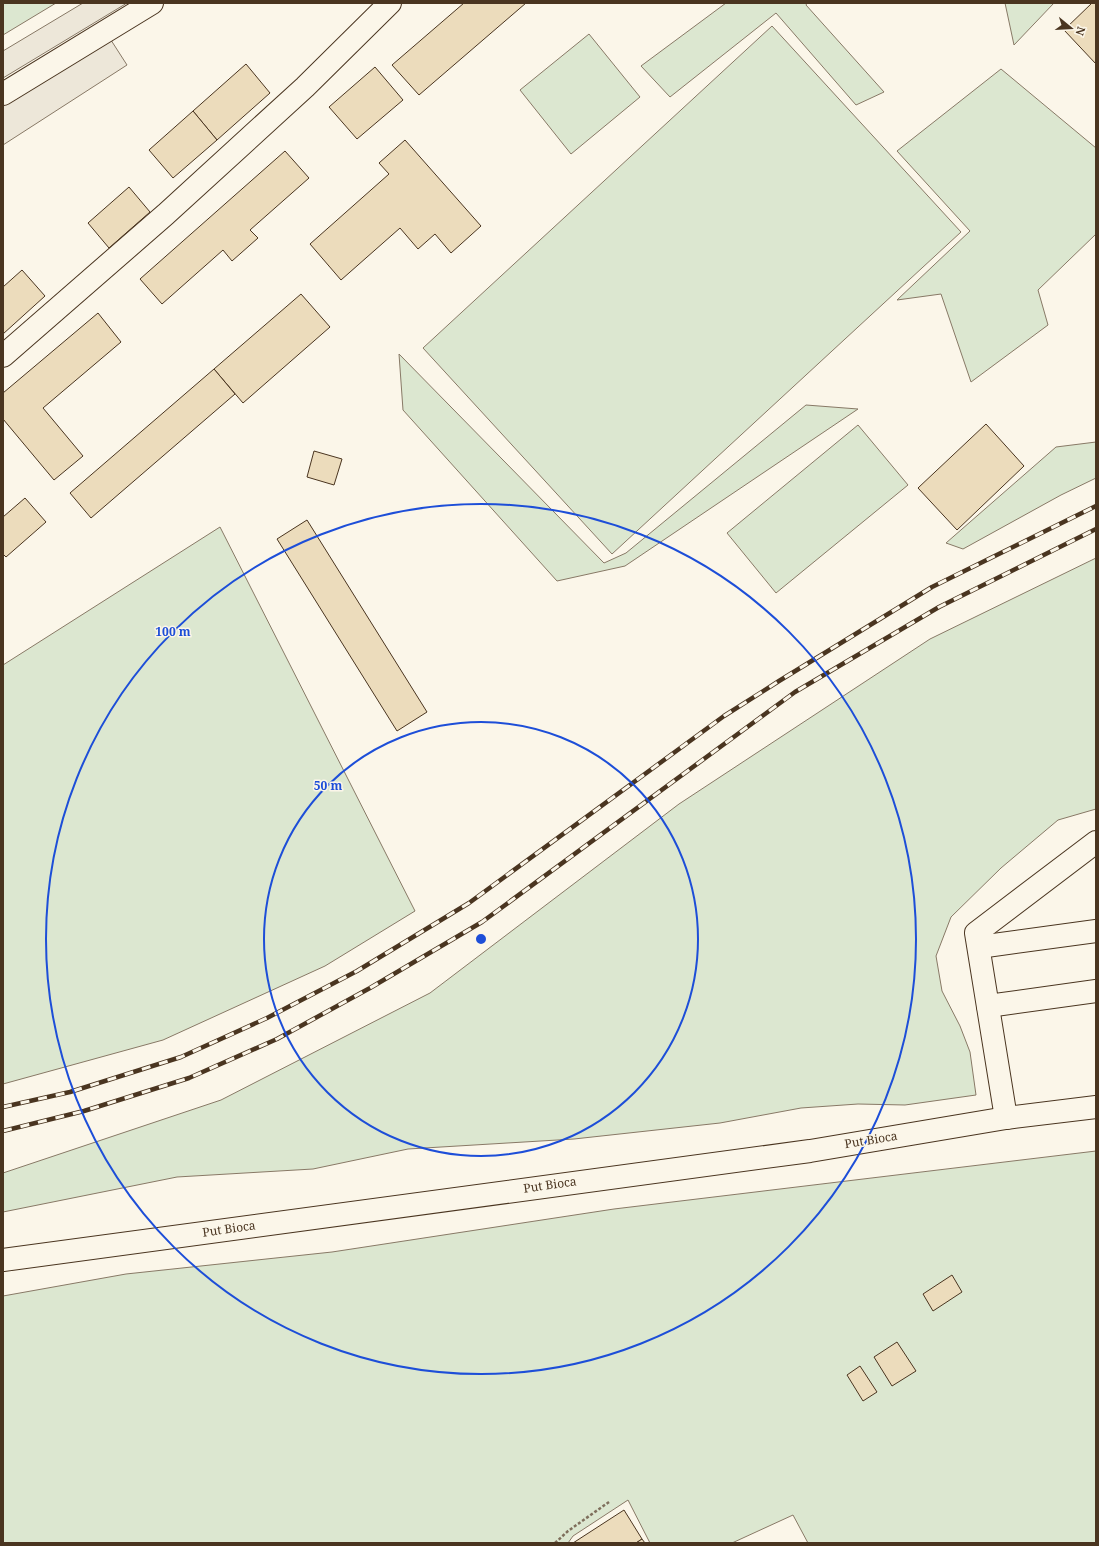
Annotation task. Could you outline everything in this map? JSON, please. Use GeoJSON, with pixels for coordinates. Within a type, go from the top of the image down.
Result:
{"type":"FeatureCollection","features":[{"type":"Feature","properties":{"kind":"main road"},"geometry":{"type":"LineString","coordinates":[[3,94],[152,3]]}},
{"type":"Feature","properties":{"kind":"main road"},"geometry":{"type":"LineString","coordinates":[[3,356],[160,218],[294,97],[390,3]]}},
{"type":"Feature","properties":{"kind":"main road"},"geometry":{"type":"LineString","coordinates":[[1006,1118],[976,933],[1096,842]]}},
{"type":"Feature","properties":{"kind":"main road"},"geometry":{"type":"LineString","coordinates":[[979,947],[1096,931]]}},
{"type":"Feature","properties":{"kind":"main road"},"geometry":{"type":"LineString","coordinates":[[988,1006],[1096,992]]}},
{"type":"Feature","properties":{"kind":"main road","name":"Put Bioca"},"geometry":{"type":"LineString","coordinates":[[3,1260],[810,1151],[1006,1118],[1096,1107]]}},
{"type":"Feature","properties":{"kind":"path"},"geometry":{"type":"LineString","coordinates":[[555,1543],[568,1531],[609,1502]]}},
{"type":"Feature","properties":{"kind":"green space"},"geometry":{"type":"Polygon","coordinates":[[[3,3],[56,3],[3,35],[3,3]]]}},
{"type":"Feature","properties":{"kind":"green space"},"geometry":{"type":"Polygon","coordinates":[[[726,3],[807,3],[806,5],[884,92],[856,105],[776,13],[670,97],[641,66],[726,3]]]}},
{"type":"Feature","properties":{"kind":"green space"},"geometry":{"type":"Polygon","coordinates":[[[1005,3],[1054,3],[1014,45],[1005,3]]]}},
{"type":"Feature","properties":{"kind":"green space"},"geometry":{"type":"Polygon","coordinates":[[[772,26],[961,232],[612,554],[423,348],[772,26]]]}},
{"type":"Feature","properties":{"kind":"green space"},"geometry":{"type":"Polygon","coordinates":[[[589,34],[640,97],[571,154],[520,90],[589,34]]]}},
{"type":"Feature","properties":{"kind":"green space"},"geometry":{"type":"Polygon","coordinates":[[[1001,69],[1096,148],[1096,234],[1038,290],[1048,325],[971,382],[941,294],[897,300],[970,231],[897,151],[1001,69]]]}},
{"type":"Feature","properties":{"kind":"green space"},"geometry":{"type":"Polygon","coordinates":[[[399,354],[604,563],[626,553],[806,405],[858,409],[625,566],[557,581],[403,410],[399,354]]]}},
{"type":"Feature","properties":{"kind":"green space"},"geometry":{"type":"Polygon","coordinates":[[[858,425],[908,485],[776,593],[727,533],[858,425]]]}},
{"type":"Feature","properties":{"kind":"green space"},"geometry":{"type":"Polygon","coordinates":[[[1096,442],[1096,478],[1061,495],[963,549],[946,543],[1056,447],[1096,442]]]}},
{"type":"Feature","properties":{"kind":"green space"},"geometry":{"type":"Polygon","coordinates":[[[220,527],[415,911],[325,966],[163,1040],[3,1084],[3,665],[220,527]]]}},
{"type":"Feature","properties":{"kind":"green space"},"geometry":{"type":"Polygon","coordinates":[[[1096,558],[1096,809],[1058,820],[1001,868],[951,917],[936,956],[942,991],[960,1026],[970,1052],[976,1095],[905,1105],[858,1104],[801,1108],[720,1123],[574,1139],[408,1149],[313,1169],[177,1177],[3,1212],[3,1173],[221,1100],[430,993],[679,804],[930,639],[1096,558]]]}},
{"type":"Feature","properties":{"kind":"green space"},"geometry":{"type":"Polygon","coordinates":[[[1096,1151],[1096,1543],[808,1543],[793,1515],[732,1543],[650,1543],[628,1500],[573,1536],[568,1543],[3,1543],[3,1296],[126,1274],[332,1252],[614,1209],[1096,1151]]]}},
{"type":"Feature","properties":{"kind":"shaded area"},"geometry":{"type":"Polygon","coordinates":[[[83,3],[127,3],[3,78],[3,51],[83,3]]]}},
{"type":"Feature","properties":{"kind":"shaded area"},"geometry":{"type":"Polygon","coordinates":[[[109,37],[127,65],[3,145],[3,106],[109,37]]]}},
{"type":"Feature","properties":{"kind":"building"},"geometry":{"type":"Polygon","coordinates":[[[464,3],[526,3],[419,95],[392,65],[464,3]]]}},
{"type":"Feature","properties":{"kind":"building"},"geometry":{"type":"Polygon","coordinates":[[[1092,3],[1096,3],[1096,64],[1064,30],[1092,3]]]}},
{"type":"Feature","properties":{"kind":"building"},"geometry":{"type":"Polygon","coordinates":[[[246,64],[270,93],[217,140],[193,111],[246,64]]]}},
{"type":"Feature","properties":{"kind":"building"},"geometry":{"type":"Polygon","coordinates":[[[375,67],[403,100],[357,139],[329,107],[375,67]]]}},
{"type":"Feature","properties":{"kind":"building"},"geometry":{"type":"Polygon","coordinates":[[[193,111],[217,140],[173,178],[149,150],[193,111]]]}},
{"type":"Feature","properties":{"kind":"building"},"geometry":{"type":"Polygon","coordinates":[[[405,140],[481,226],[451,253],[435,234],[418,249],[400,228],[341,280],[310,244],[389,174],[379,163],[405,140]]]}},
{"type":"Feature","properties":{"kind":"building"},"geometry":{"type":"Polygon","coordinates":[[[285,151],[309,178],[250,230],[258,238],[232,261],[223,250],[162,304],[140,279],[285,151]]]}},
{"type":"Feature","properties":{"kind":"building"},"geometry":{"type":"Polygon","coordinates":[[[129,187],[150,212],[109,248],[88,223],[129,187]]]}},
{"type":"Feature","properties":{"kind":"building"},"geometry":{"type":"Polygon","coordinates":[[[22,270],[45,296],[3,334],[3,287],[22,270]]]}},
{"type":"Feature","properties":{"kind":"building"},"geometry":{"type":"Polygon","coordinates":[[[301,294],[330,327],[243,403],[214,369],[301,294]]]}},
{"type":"Feature","properties":{"kind":"building"},"geometry":{"type":"Polygon","coordinates":[[[98,313],[121,342],[43,408],[83,456],[54,480],[3,419],[3,393],[98,313]]]}},
{"type":"Feature","properties":{"kind":"building"},"geometry":{"type":"Polygon","coordinates":[[[214,369],[235,394],[91,518],[70,493],[214,369]]]}},
{"type":"Feature","properties":{"kind":"building"},"geometry":{"type":"Polygon","coordinates":[[[986,424],[1024,466],[957,530],[918,488],[986,424]]]}},
{"type":"Feature","properties":{"kind":"building"},"geometry":{"type":"Polygon","coordinates":[[[314,451],[342,459],[334,485],[307,477],[314,451]]]}},
{"type":"Feature","properties":{"kind":"building"},"geometry":{"type":"Polygon","coordinates":[[[25,498],[46,522],[6,557],[3,554],[3,517],[25,498]]]}},
{"type":"Feature","properties":{"kind":"building"},"geometry":{"type":"Polygon","coordinates":[[[307,520],[427,712],[397,731],[277,539],[307,520]]]}},
{"type":"Feature","properties":{"kind":"building"},"geometry":{"type":"Polygon","coordinates":[[[952,1275],[962,1292],[933,1311],[923,1294],[952,1275]]]}},
{"type":"Feature","properties":{"kind":"building"},"geometry":{"type":"Polygon","coordinates":[[[897,1342],[916,1371],[892,1386],[874,1357],[897,1342]]]}},
{"type":"Feature","properties":{"kind":"building"},"geometry":{"type":"Polygon","coordinates":[[[860,1366],[877,1392],[863,1401],[847,1375],[860,1366]]]}},
{"type":"Feature","properties":{"kind":"building"},"geometry":{"type":"Polygon","coordinates":[[[624,1510],[642,1539],[636,1543],[573,1543],[624,1510]]]}},
{"type":"Feature","properties":{"kind":"building"},"geometry":{"type":"Polygon","coordinates":[[[642,1539],[645,1543],[636,1543],[642,1539]]]}},
{"type":"Feature","properties":{"kind":"railway"},"geometry":{"type":"LineString","coordinates":[[3,1107],[70,1092],[181,1057],[267,1018],[357,971],[469,903],[724,716],[779,681],[932,587],[1096,506]]}},
{"type":"Feature","properties":{"kind":"railway"},"geometry":{"type":"LineString","coordinates":[[3,1131],[84,1111],[189,1078],[277,1039],[370,988],[482,922],[795,692],[939,607],[1096,529]]}}]}
